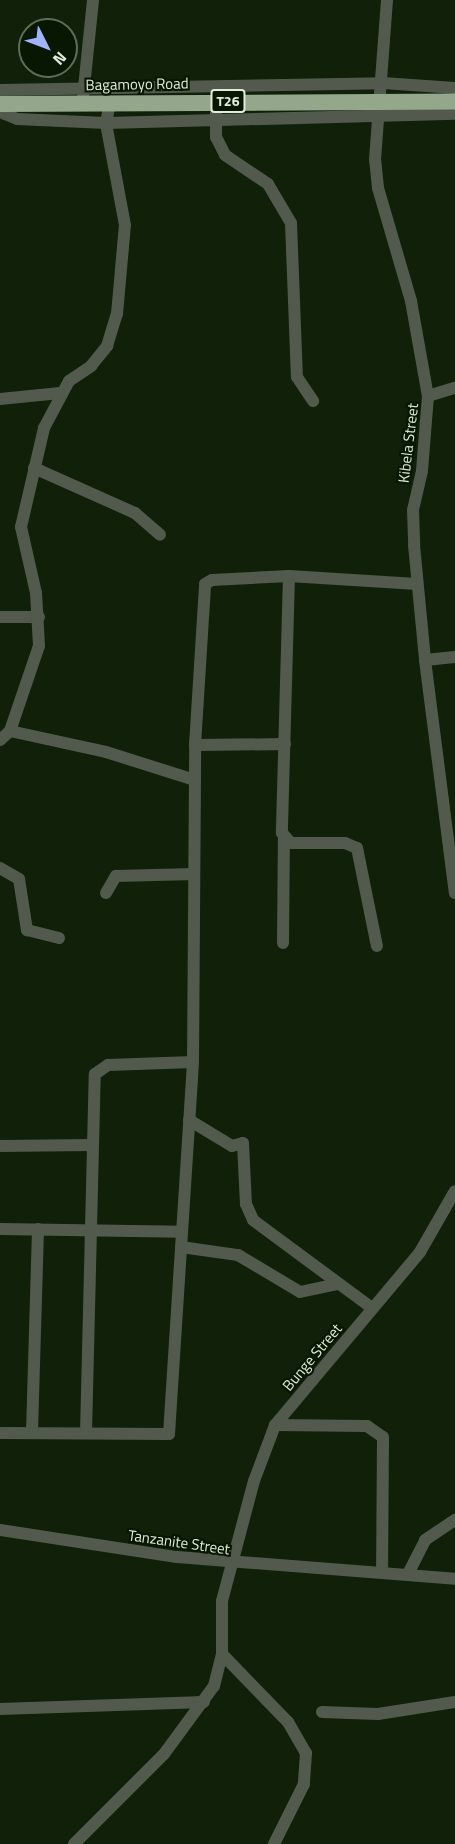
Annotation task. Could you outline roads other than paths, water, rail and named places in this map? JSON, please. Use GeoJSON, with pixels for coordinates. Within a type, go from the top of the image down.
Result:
{"type":"FeatureCollection","features":[{"type":"Feature","properties":{"kind":"highway","name":"Bagamoyo Road"},"geometry":{"type":"LineString","coordinates":[[0,104],[83,97],[110,103],[216,100],[379,111],[455,102]]}},
{"type":"Feature","properties":{"kind":"street"},"geometry":{"type":"LineString","coordinates":[[83,97],[93,0]]}},
{"type":"Feature","properties":{"kind":"street","name":"Kibela Street"},"geometry":{"type":"LineString","coordinates":[[387,0],[375,159],[378,188],[403,267],[428,396],[422,471],[413,510],[417,584],[424,660],[455,893]]}},
{"type":"Feature","properties":{"kind":"street"},"geometry":{"type":"LineString","coordinates":[[0,90],[83,97],[382,83],[455,88]]}},
{"type":"Feature","properties":{"kind":"street"},"geometry":{"type":"LineString","coordinates":[[216,100],[216,136],[225,155],[268,183],[291,223],[297,377],[313,401]]}},
{"type":"Feature","properties":{"kind":"street"},"geometry":{"type":"LineString","coordinates":[[0,740],[10,731],[39,646],[39,617],[21,527],[44,428],[60,393],[107,346],[117,314],[125,225],[106,123],[110,103]]}},
{"type":"Feature","properties":{"kind":"street"},"geometry":{"type":"LineString","coordinates":[[0,112],[17,119],[106,123],[379,111],[455,114]]}},
{"type":"Feature","properties":{"kind":"street"},"geometry":{"type":"LineString","coordinates":[[428,396],[455,388]]}},
{"type":"Feature","properties":{"kind":"street"},"geometry":{"type":"LineString","coordinates":[[0,399],[60,393]]}},
{"type":"Feature","properties":{"kind":"street"},"geometry":{"type":"LineString","coordinates":[[34,468],[135,513],[160,535]]}},
{"type":"Feature","properties":{"kind":"street"},"geometry":{"type":"LineString","coordinates":[[283,943],[289,576]]}},
{"type":"Feature","properties":{"kind":"street"},"geometry":{"type":"LineString","coordinates":[[0,1433],[169,1434],[193,1062],[195,745],[205,584],[212,580],[289,576],[417,584]]}},
{"type":"Feature","properties":{"kind":"street"},"geometry":{"type":"LineString","coordinates":[[0,617],[39,617]]}},
{"type":"Feature","properties":{"kind":"street"},"geometry":{"type":"LineString","coordinates":[[424,660],[455,657]]}},
{"type":"Feature","properties":{"kind":"street"},"geometry":{"type":"LineString","coordinates":[[10,731],[106,752],[195,780]]}},
{"type":"Feature","properties":{"kind":"street"},"geometry":{"type":"LineString","coordinates":[[195,745],[285,744]]}},
{"type":"Feature","properties":{"kind":"street"},"geometry":{"type":"LineString","coordinates":[[284,837],[291,843],[345,843],[357,848],[377,946]]}},
{"type":"Feature","properties":{"kind":"street"},"geometry":{"type":"LineString","coordinates":[[0,868],[19,879],[27,930],[59,938]]}},
{"type":"Feature","properties":{"kind":"street"},"geometry":{"type":"LineString","coordinates":[[106,893],[112,879],[121,874],[194,874]]}},
{"type":"Feature","properties":{"kind":"street"},"geometry":{"type":"LineString","coordinates":[[86,1433],[93,1229],[92,1145],[95,1074],[100,1068],[153,1061],[193,1062]]}},
{"type":"Feature","properties":{"kind":"street"},"geometry":{"type":"LineString","coordinates":[[189,1120],[232,1146],[243,1143],[246,1204],[253,1220],[372,1308]]}},
{"type":"Feature","properties":{"kind":"street"},"geometry":{"type":"LineString","coordinates":[[0,1146],[92,1145]]}},
{"type":"Feature","properties":{"kind":"street","name":"Bunge Street"},"geometry":{"type":"LineString","coordinates":[[235,1563],[254,1481],[275,1425],[451,1212],[455,1191]]}},
{"type":"Feature","properties":{"kind":"street"},"geometry":{"type":"LineString","coordinates":[[0,1229],[182,1232]]}},
{"type":"Feature","properties":{"kind":"street"},"geometry":{"type":"LineString","coordinates":[[32,1432],[38,1229]]}},
{"type":"Feature","properties":{"kind":"street"},"geometry":{"type":"LineString","coordinates":[[182,1247],[238,1255],[300,1292],[338,1284]]}},
{"type":"Feature","properties":{"kind":"street"},"geometry":{"type":"LineString","coordinates":[[275,1425],[367,1426],[379,1431],[385,1443],[382,1572]]}},
{"type":"Feature","properties":{"kind":"street"},"geometry":{"type":"LineString","coordinates":[[408,1574],[425,1540],[455,1520]]}},
{"type":"Feature","properties":{"kind":"street","name":"Tanzanite Street"},"geometry":{"type":"LineString","coordinates":[[0,1530],[235,1563],[220,1612],[222,1654],[214,1686],[145,1776],[74,1844]]}},
{"type":"Feature","properties":{"kind":"street"},"geometry":{"type":"LineString","coordinates":[[235,1563],[455,1579]]}},
{"type":"Feature","properties":{"kind":"street"},"geometry":{"type":"LineString","coordinates":[[222,1654],[299,1734],[306,1753],[304,1784],[274,1844]]}},
{"type":"Feature","properties":{"kind":"street"},"geometry":{"type":"LineString","coordinates":[[0,1709],[204,1702]]}},
{"type":"Feature","properties":{"kind":"street"},"geometry":{"type":"LineString","coordinates":[[322,1712],[378,1714],[455,1702]]}}]}
